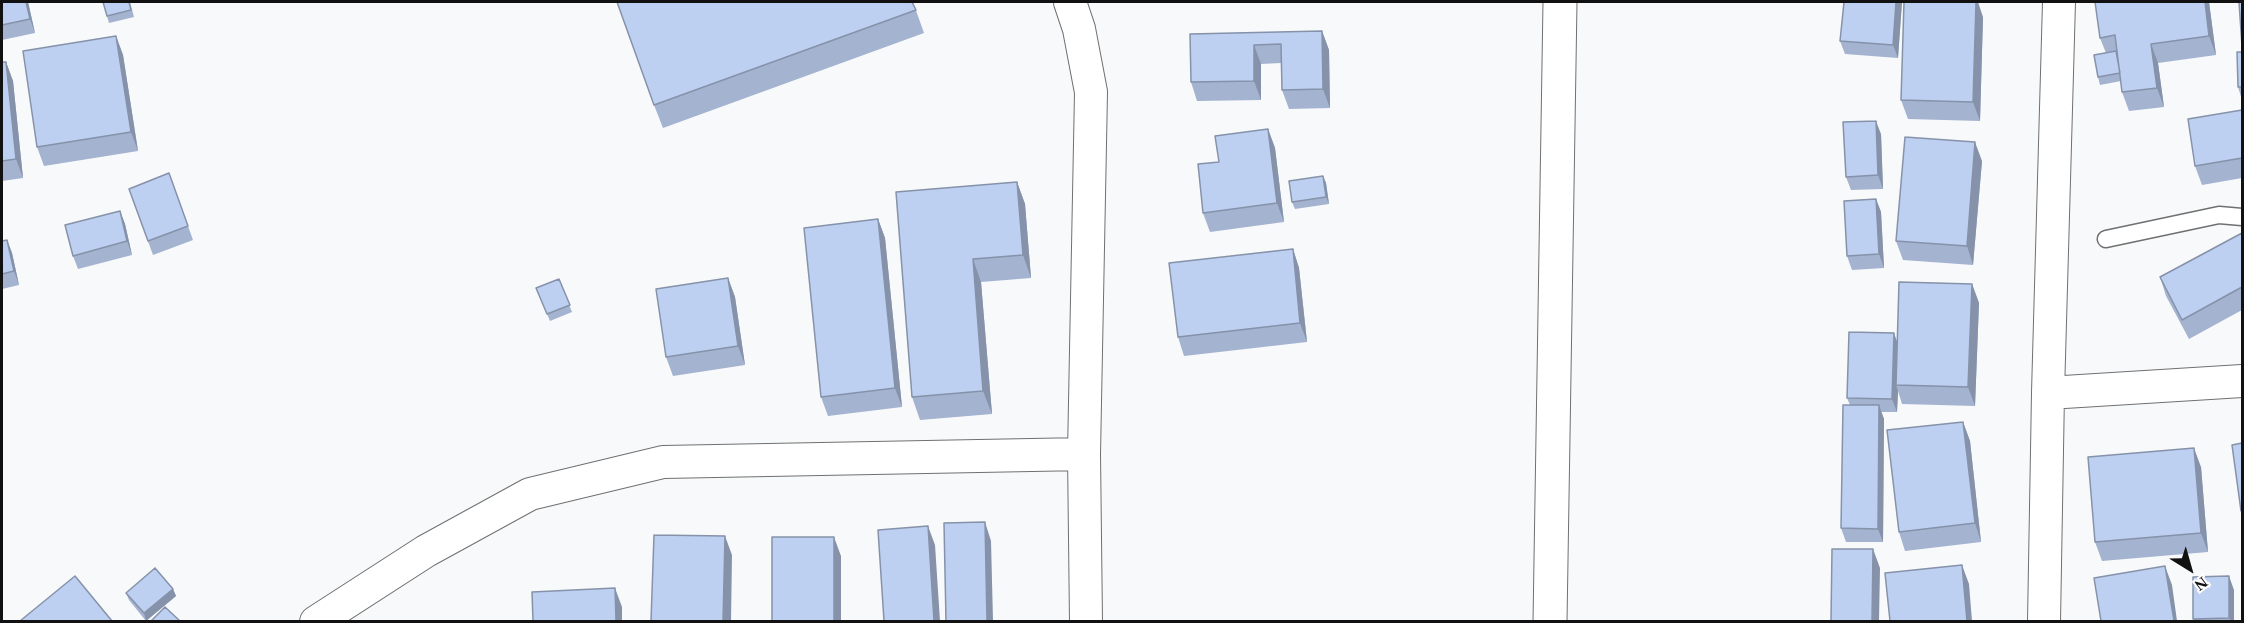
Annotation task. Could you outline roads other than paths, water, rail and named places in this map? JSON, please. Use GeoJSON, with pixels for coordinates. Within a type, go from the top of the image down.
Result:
{"type":"FeatureCollection","features":[{"type":"Feature","properties":{"kind":"main road"},"geometry":{"type":"LineString","coordinates":[[1550,621],[1560,2]]}},
{"type":"Feature","properties":{"kind":"street"},"geometry":{"type":"LineString","coordinates":[[1070,2],[1079,28],[1091,92],[1084,454],[1086,621]]}},
{"type":"Feature","properties":{"kind":"street"},"geometry":{"type":"LineString","coordinates":[[2044,621],[2059,2]]}},
{"type":"Feature","properties":{"kind":"street"},"geometry":{"type":"LineString","coordinates":[[2048,393],[2242,381]]}},
{"type":"Feature","properties":{"kind":"street"},"geometry":{"type":"LineString","coordinates":[[316,621],[426,551],[530,494],[663,462],[1084,454]]}},
{"type":"Feature","properties":{"kind":"lane"},"geometry":{"type":"LineString","coordinates":[[2106,239],[2219,215],[2242,217]]}}]}
